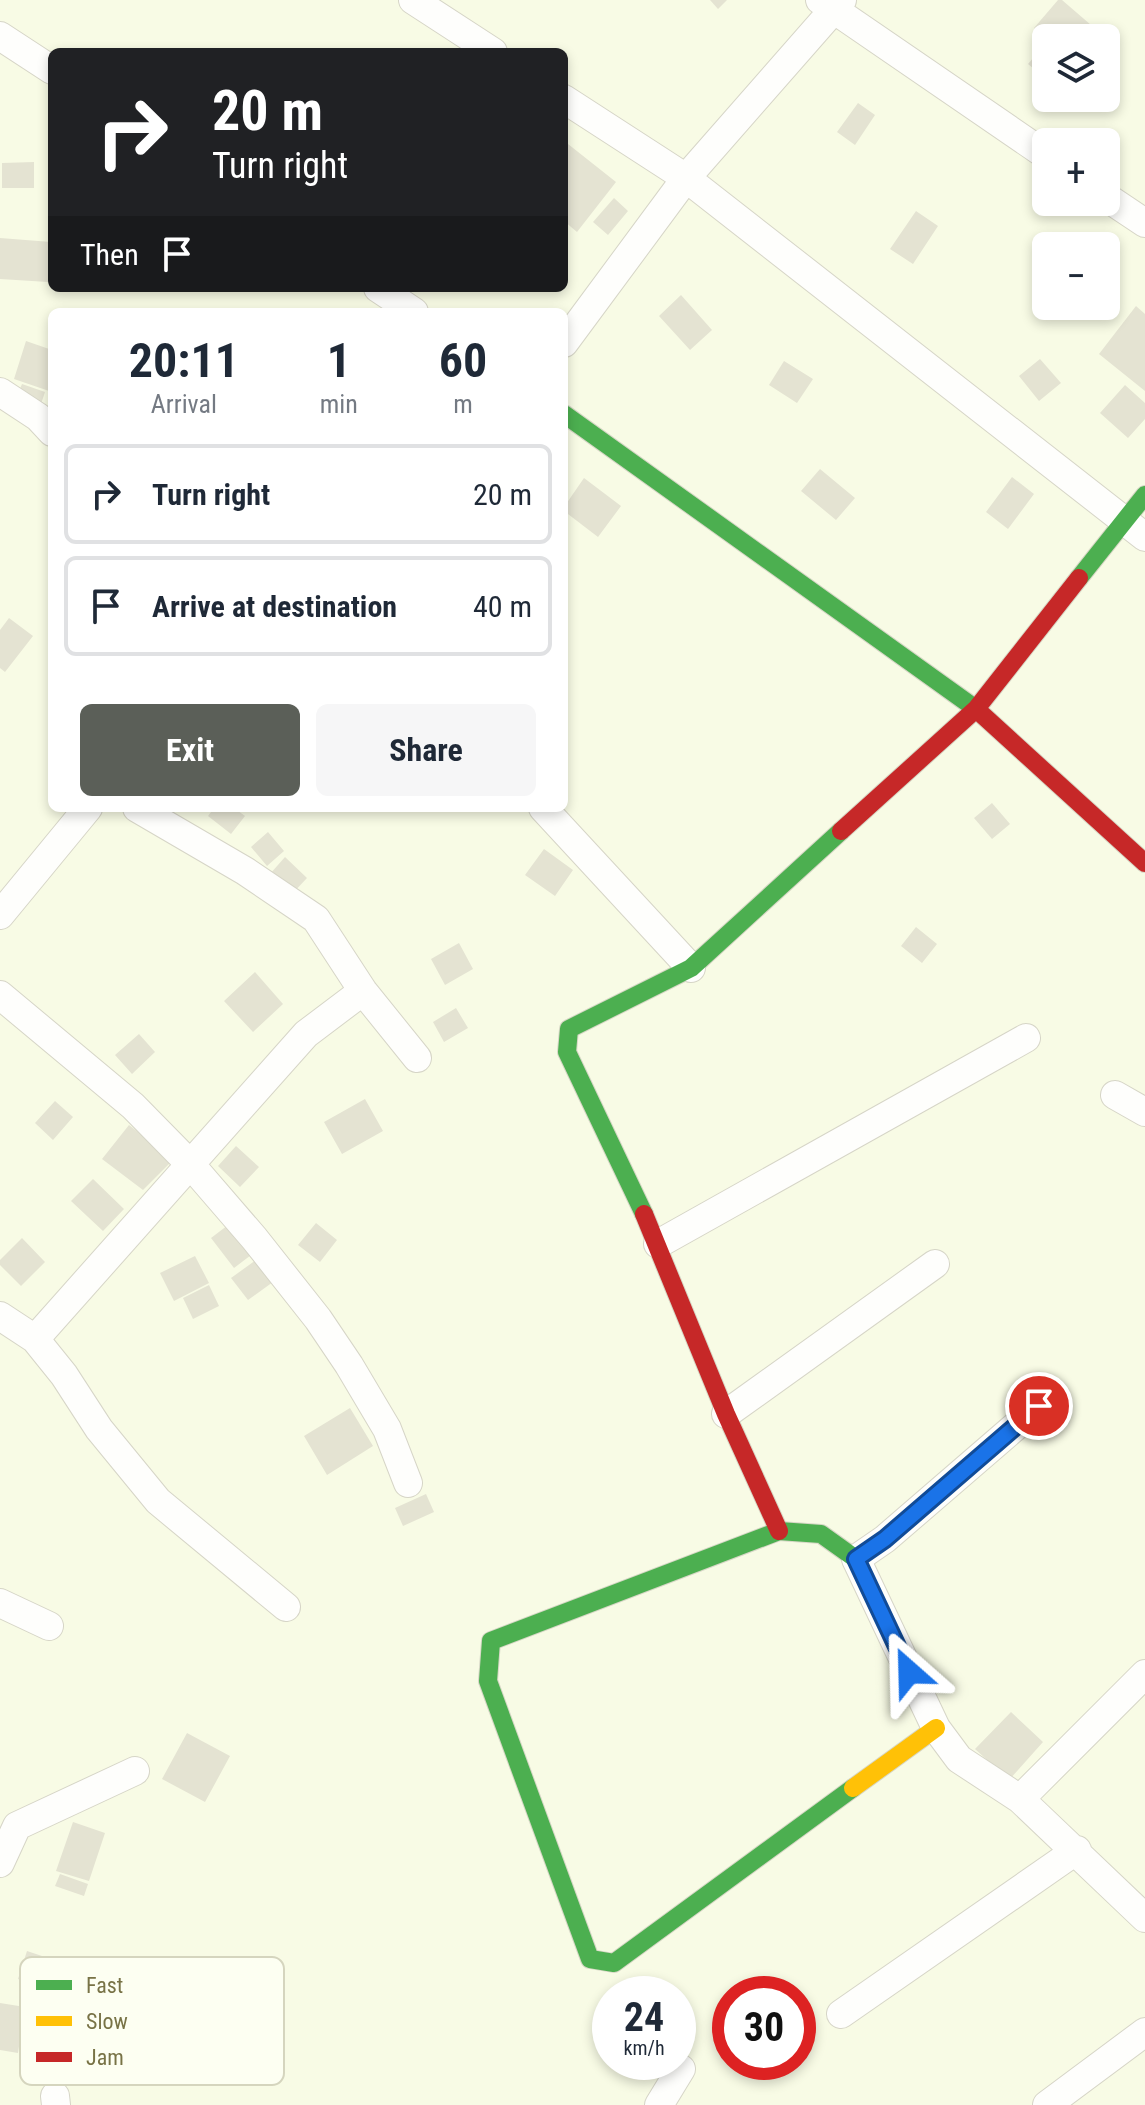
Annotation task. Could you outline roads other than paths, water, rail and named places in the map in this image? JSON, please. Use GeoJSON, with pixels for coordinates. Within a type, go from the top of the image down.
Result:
{"type":"FeatureCollection","features":[{"type":"Feature","properties":{"kind":"street"},"geometry":{"type":"LineString","coordinates":[[413,0],[487,48]]}},
{"type":"Feature","properties":{"kind":"street"},"geometry":{"type":"LineString","coordinates":[[568,338],[686,178],[832,3],[1032,145]]}},
{"type":"Feature","properties":{"kind":"street"},"geometry":{"type":"LineString","coordinates":[[0,36],[48,67]]}},
{"type":"Feature","properties":{"kind":"street"},"geometry":{"type":"LineString","coordinates":[[568,102],[686,178],[1134,529]]}},
{"type":"Feature","properties":{"kind":"street"},"geometry":{"type":"LineString","coordinates":[[1120,206],[1145,223]]}},
{"type":"Feature","properties":{"kind":"street"},"geometry":{"type":"LineString","coordinates":[[384,292],[408,308]]}},
{"type":"Feature","properties":{"kind":"street"},"geometry":{"type":"LineString","coordinates":[[0,392],[38,417],[48,428]]}},
{"type":"Feature","properties":{"kind":"street"},"geometry":{"type":"LineString","coordinates":[[568,417],[976,709],[1145,863]]}},
{"type":"Feature","properties":{"kind":"street"},"geometry":{"type":"LineString","coordinates":[[779,1531],[726,1414],[658,1244],[567,1052],[569,1029],[691,968],[976,709],[1134,529],[1145,495]]}},
{"type":"Feature","properties":{"kind":"street"},"geometry":{"type":"LineString","coordinates":[[0,915],[85,812]]}},
{"type":"Feature","properties":{"kind":"street"},"geometry":{"type":"LineString","coordinates":[[144,812],[245,871],[316,919],[363,991],[417,1058]]}},
{"type":"Feature","properties":{"kind":"street"},"geometry":{"type":"LineString","coordinates":[[547,812],[691,968]]}},
{"type":"Feature","properties":{"kind":"street"},"geometry":{"type":"LineString","coordinates":[[35,1339],[306,1034],[363,991]]}},
{"type":"Feature","properties":{"kind":"street"},"geometry":{"type":"LineString","coordinates":[[0,995],[133,1106],[191,1165],[254,1238],[318,1319],[349,1365],[387,1429],[408,1483]]}},
{"type":"Feature","properties":{"kind":"street"},"geometry":{"type":"LineString","coordinates":[[658,1244],[1026,1038]]}},
{"type":"Feature","properties":{"kind":"street"},"geometry":{"type":"LineString","coordinates":[[1115,1095],[1145,1112]]}},
{"type":"Feature","properties":{"kind":"street"},"geometry":{"type":"LineString","coordinates":[[726,1414],[935,1264]]}},
{"type":"Feature","properties":{"kind":"street"},"geometry":{"type":"LineString","coordinates":[[0,1316],[35,1339],[64,1375],[99,1429],[158,1501],[206,1544],[286,1607]]}},
{"type":"Feature","properties":{"kind":"street"},"geometry":{"type":"LineString","coordinates":[[856,1559],[885,1539],[1039,1406]]}},
{"type":"Feature","properties":{"kind":"street"},"geometry":{"type":"LineString","coordinates":[[936,1728],[614,1963],[590,1959],[488,1681],[491,1641],[779,1531],[821,1534],[856,1559],[936,1728],[959,1759],[1020,1799],[1145,1918]]}},
{"type":"Feature","properties":{"kind":"street"},"geometry":{"type":"LineString","coordinates":[[0,1603],[49,1626]]}},
{"type":"Feature","properties":{"kind":"street"},"geometry":{"type":"LineString","coordinates":[[1020,1799],[1145,1674]]}},
{"type":"Feature","properties":{"kind":"street"},"geometry":{"type":"LineString","coordinates":[[0,1863],[8,1822],[135,1771]]}},
{"type":"Feature","properties":{"kind":"street"},"geometry":{"type":"LineString","coordinates":[[841,2014],[1077,1850]]}},
{"type":"Feature","properties":{"kind":"street"},"geometry":{"type":"LineString","coordinates":[[1047,2105],[1145,2032]]}},
{"type":"Feature","properties":{"kind":"street"},"geometry":{"type":"LineString","coordinates":[[659,2105],[674,2080]]}}]}
